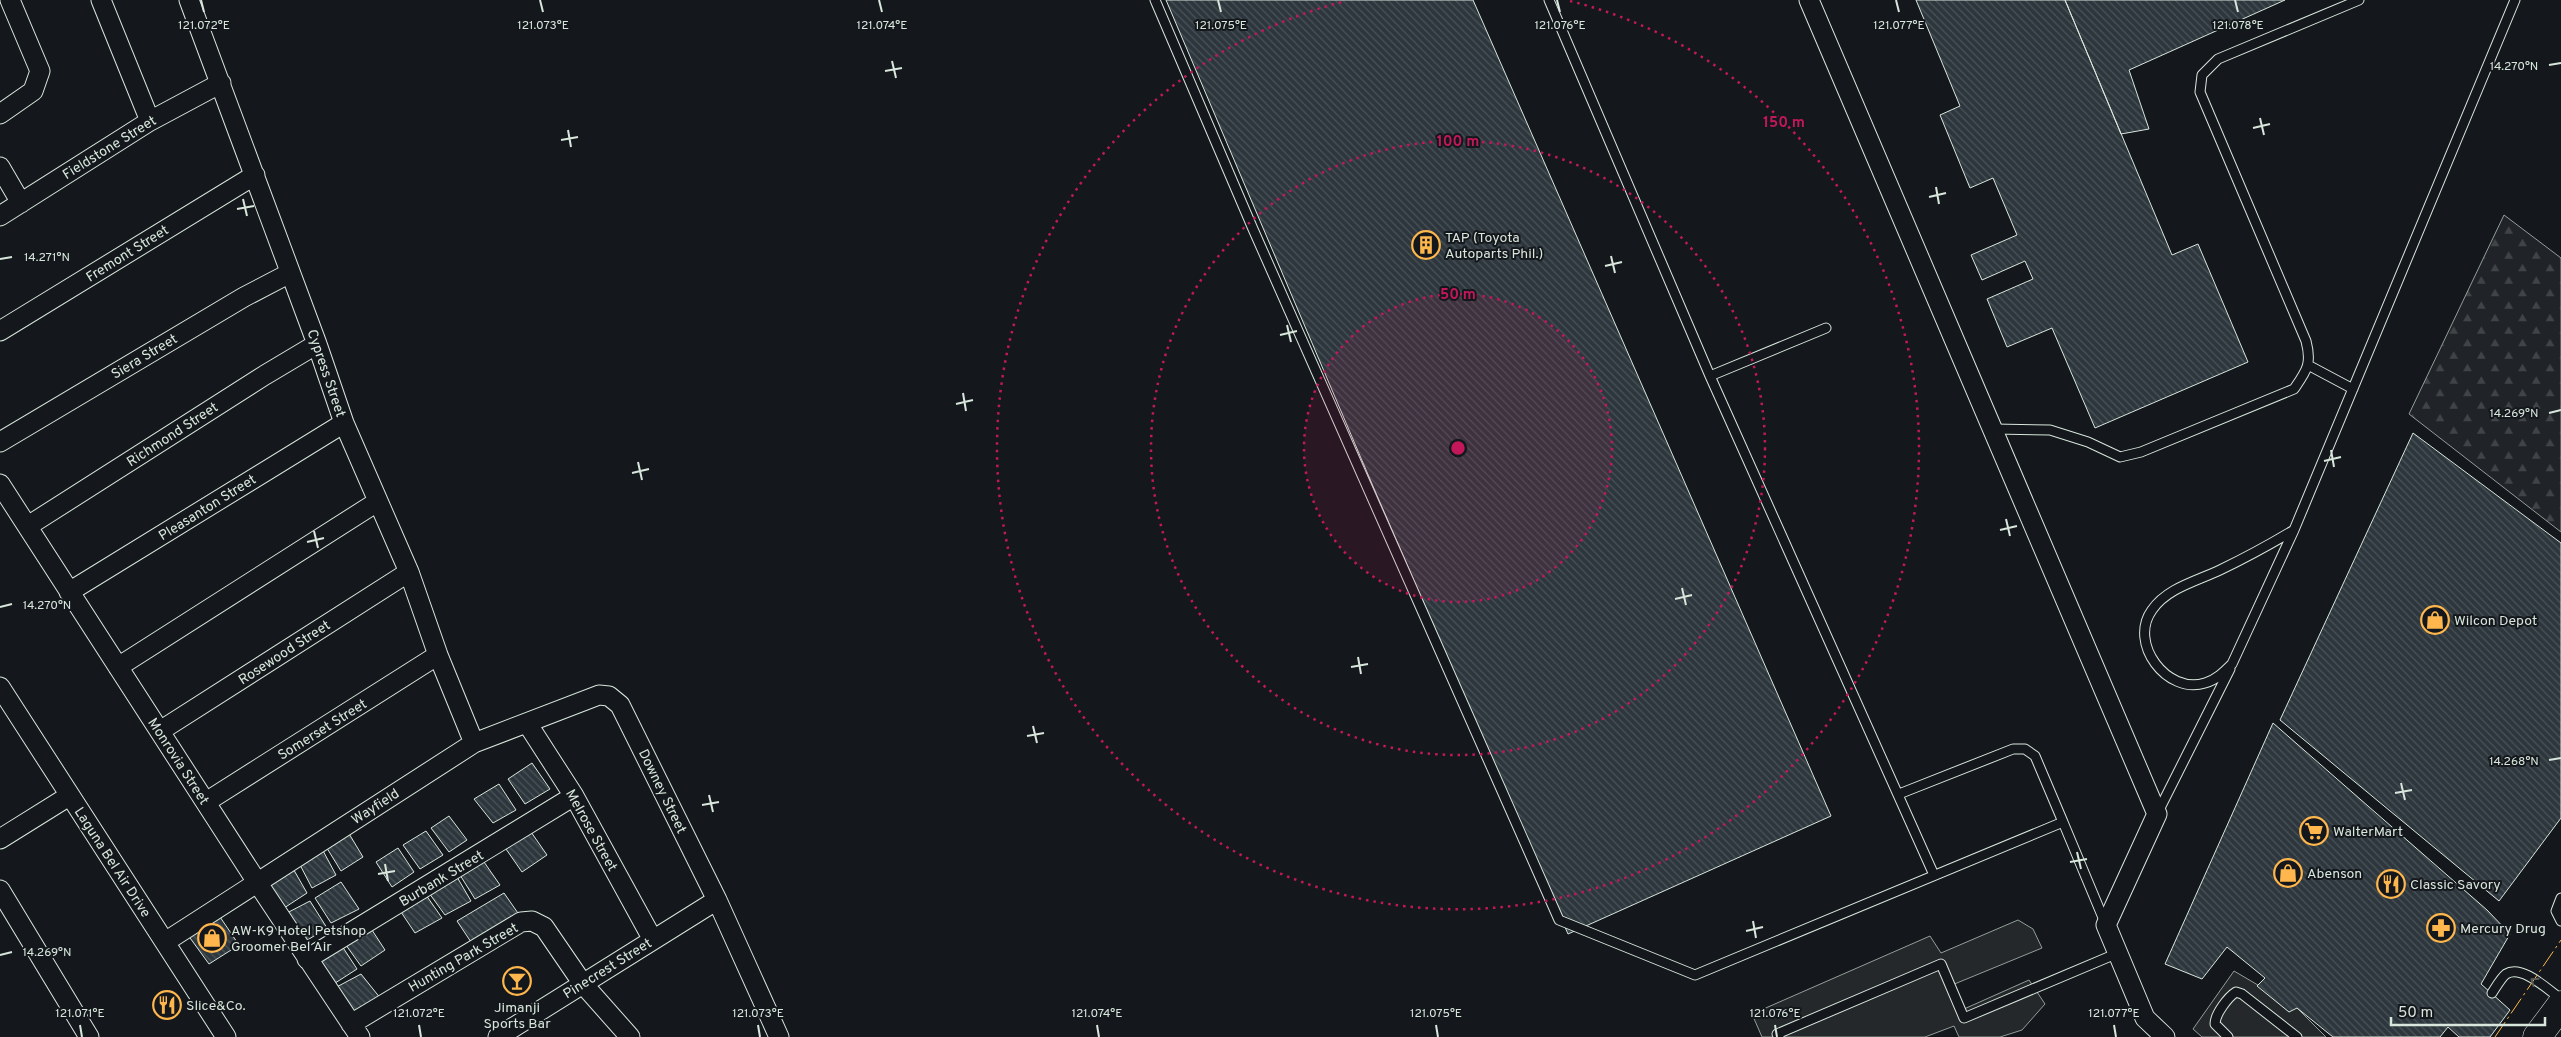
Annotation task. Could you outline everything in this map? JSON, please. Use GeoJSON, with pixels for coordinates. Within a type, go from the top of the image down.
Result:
{"type":"FeatureCollection","features":[{"type":"Feature","properties":{"kind":"main road"},"geometry":{"type":"LineString","coordinates":[[2537,1037],[2561,1005]]}},
{"type":"Feature","properties":{"kind":"street"},"geometry":{"type":"LineString","coordinates":[[0,114],[33,91],[40,71],[10,0]]}},
{"type":"Feature","properties":{"kind":"street"},"geometry":{"type":"LineString","coordinates":[[101,0],[150,121]]}},
{"type":"Feature","properties":{"kind":"street","name":"Cypress Street"},"geometry":{"type":"LineString","coordinates":[[189,0],[221,82],[344,423],[409,572],[438,655],[474,743]]}},
{"type":"Feature","properties":{"kind":"street"},"geometry":{"type":"LineString","coordinates":[[1809,0],[2157,814],[2106,925],[2145,1018],[2165,1037]]}},
{"type":"Feature","properties":{"kind":"street","name":"Fieldstone Street"},"geometry":{"type":"LineString","coordinates":[[0,216],[150,121],[221,82]]}},
{"type":"Feature","properties":{"kind":"street"},"geometry":{"type":"LineString","coordinates":[[0,167],[21,203]]}},
{"type":"Feature","properties":{"kind":"street","name":"Fremont Street"},"geometry":{"type":"LineString","coordinates":[[0,331],[255,175]]}},
{"type":"Feature","properties":{"kind":"street","name":"Siera Street"},"geometry":{"type":"LineString","coordinates":[[0,442],[244,296],[290,273]]}},
{"type":"Feature","properties":{"kind":"street","name":"Richmond Street"},"geometry":{"type":"LineString","coordinates":[[28,526],[317,344]]}},
{"type":"Feature","properties":{"kind":"street","name":"Pleasanton Street"},"geometry":{"type":"LineString","coordinates":[[70,592],[344,423]]}},
{"type":"Feature","properties":{"kind":"street","name":"Monrovia Street"},"geometry":{"type":"LineString","coordinates":[[0,484],[307,959],[355,1030]]}},
{"type":"Feature","properties":{"kind":"street"},"geometry":{"type":"LineString","coordinates":[[118,668],[377,502]]}},
{"type":"Feature","properties":{"kind":"street","name":"Rosewood Street"},"geometry":{"type":"LineString","coordinates":[[160,731],[409,572]]}},
{"type":"Feature","properties":{"kind":"street","name":"Somerset Street"},"geometry":{"type":"LineString","coordinates":[[206,802],[438,655]]}},
{"type":"Feature","properties":{"kind":"street","name":"Laguna Bel Air Drive"},"geometry":{"type":"LineString","coordinates":[[0,687],[226,1037]]}},
{"type":"Feature","properties":{"kind":"street","name":"Wayfield"},"geometry":{"type":"LineString","coordinates":[[164,942],[474,743],[599,695]]}},
{"type":"Feature","properties":{"kind":"street","name":"Downey Street"},"geometry":{"type":"LineString","coordinates":[[599,695],[609,696],[620,705],[717,900],[779,1037]]}},
{"type":"Feature","properties":{"kind":"street","name":"Melrose Street"},"geometry":{"type":"LineString","coordinates":[[527,723],[574,796],[653,940]]}},
{"type":"Feature","properties":{"kind":"street"},"geometry":{"type":"LineString","coordinates":[[0,839],[70,796]]}},
{"type":"Feature","properties":{"kind":"street","name":"Burbank Street"},"geometry":{"type":"LineString","coordinates":[[307,959],[574,796]]}},
{"type":"Feature","properties":{"kind":"street"},"geometry":{"type":"LineString","coordinates":[[0,890],[89,1037]]}},
{"type":"Feature","properties":{"kind":"street","name":"Pinecrest Street"},"geometry":{"type":"LineString","coordinates":[[498,1037],[717,900]]}},
{"type":"Feature","properties":{"kind":"street","name":"Hunting Park Street"},"geometry":{"type":"LineString","coordinates":[[355,1030],[521,922],[532,921],[544,927],[583,984],[630,1037]]}},
{"type":"Feature","properties":{"kind":"lane"},"geometry":{"type":"LineString","coordinates":[[1155,0],[1257,238],[1559,920],[1695,974],[2063,822]]}},
{"type":"Feature","properties":{"kind":"lane"},"geometry":{"type":"LineString","coordinates":[[1549,0],[1710,376],[1899,794],[1934,876]]}},
{"type":"Feature","properties":{"kind":"lane"},"geometry":{"type":"LineString","coordinates":[[1994,429],[2050,430],[2088,442],[2120,457],[2141,452],[2294,389],[2311,357],[2306,341],[2200,92],[2202,75],[2218,60],[2359,0]]}},
{"type":"Feature","properties":{"kind":"lane"},"geometry":{"type":"LineString","coordinates":[[2157,814],[2232,664],[2294,530],[2515,0]]}},
{"type":"Feature","properties":{"kind":"lane"},"geometry":{"type":"LineString","coordinates":[[1710,376],[1826,328]]}},
{"type":"Feature","properties":{"kind":"lane"},"geometry":{"type":"LineString","coordinates":[[2308,365],[2353,388]]}},
{"type":"Feature","properties":{"kind":"lane"},"geometry":{"type":"LineString","coordinates":[[2232,664],[2218,677],[2204,684],[2182,684],[2163,673],[2151,658],[2147,643],[2145,626],[2152,610],[2176,589],[2261,550],[2294,530]]}},
{"type":"Feature","properties":{"kind":"lane"},"geometry":{"type":"LineString","coordinates":[[1899,794],[2013,749],[2025,749],[2035,756],[2106,925]]}},
{"type":"Feature","properties":{"kind":"lane"},"geometry":{"type":"LineString","coordinates":[[2561,898],[2556,911],[2561,921]]}},
{"type":"Feature","properties":{"kind":"lane"},"geometry":{"type":"LineString","coordinates":[[1779,1037],[1778,1034],[1941,964],[1964,1018],[2118,952]]}},
{"type":"Feature","properties":{"kind":"lane"},"geometry":{"type":"LineString","coordinates":[[2492,993],[2505,975],[2514,971],[2523,973],[2561,999]]}},
{"type":"Feature","properties":{"kind":"lane"},"geometry":{"type":"LineString","coordinates":[[2228,1037],[2215,1024],[2215,1019],[2231,995],[2236,992],[2242,994],[2297,1037]]}},
{"type":"Feature","properties":{"kind":"green space"},"geometry":{"type":"Polygon","coordinates":[[[2504,215],[2561,258],[2561,532],[2409,414],[2504,215]]]}},
{"type":"Feature","properties":{"kind":"shaded area"},"geometry":{"type":"Polygon","coordinates":[[[2018,920],[2033,929],[2042,948],[1952,985],[1964,1009],[2029,980],[2045,1004],[2022,1030],[2000,1037],[1959,1037],[1954,1026],[1925,1037],[1762,1037],[1752,1014],[1930,936],[1941,953],[2018,920]]]}},
{"type":"Feature","properties":{"kind":"shaded area"},"geometry":{"type":"Polygon","coordinates":[[[2234,971],[2297,1008],[2326,1037],[2202,1037],[2193,1029],[2234,971]]]}},
{"type":"Feature","properties":{"kind":"building","name":"TAP (Toyota Autoparts Phil.)"},"geometry":{"type":"Polygon","coordinates":[[[1166,0],[1473,0],[1831,816],[1568,934],[1375,491],[1166,0]]]}},
{"type":"Feature","properties":{"kind":"building"},"geometry":{"type":"Polygon","coordinates":[[[1916,0],[2065,0],[2172,255],[2198,244],[2248,362],[2095,428],[2052,328],[2007,347],[1987,299],[2033,279],[2025,261],[1982,280],[1971,255],[2017,235],[1993,178],[1970,188],[1940,115],[1960,106],[1916,0]]]}},
{"type":"Feature","properties":{"kind":"building"},"geometry":{"type":"Polygon","coordinates":[[[2065,0],[2285,0],[2129,70],[2149,129],[2121,134],[2065,0]]]}},
{"type":"Feature","properties":{"kind":"building","name":"Wilcon Depot"},"geometry":{"type":"Polygon","coordinates":[[[2413,433],[2561,543],[2561,818],[2499,901],[2280,720],[2413,433]]]}},
{"type":"Feature","properties":{"kind":"building","name":"WalterMart"},"geometry":{"type":"Polygon","coordinates":[[[2273,723],[2487,910],[2510,934],[2481,984],[2510,1010],[2490,1037],[2459,1037],[2448,1027],[2440,1037],[2333,1037],[2297,1008],[2289,1012],[2257,986],[2265,978],[2227,947],[2202,979],[2165,964],[2273,723]]]}},
{"type":"Feature","properties":{"kind":"building"},"geometry":{"type":"Polygon","coordinates":[[[532,763],[550,789],[525,804],[508,779],[532,763]]]}},
{"type":"Feature","properties":{"kind":"building"},"geometry":{"type":"Polygon","coordinates":[[[499,784],[516,810],[493,823],[474,799],[499,784]]]}},
{"type":"Feature","properties":{"kind":"building"},"geometry":{"type":"Polygon","coordinates":[[[449,816],[467,840],[449,852],[431,828],[449,816]]]}},
{"type":"Feature","properties":{"kind":"building"},"geometry":{"type":"Polygon","coordinates":[[[426,831],[443,855],[420,869],[403,845],[426,831]]]}},
{"type":"Feature","properties":{"kind":"building"},"geometry":{"type":"Polygon","coordinates":[[[348,832],[363,857],[341,871],[325,845],[348,832]]]}},
{"type":"Feature","properties":{"kind":"building"},"geometry":{"type":"Polygon","coordinates":[[[531,832],[547,855],[522,872],[506,849],[531,832]]]}},
{"type":"Feature","properties":{"kind":"building"},"geometry":{"type":"Polygon","coordinates":[[[321,847],[336,875],[312,888],[298,861],[321,847]]]}},
{"type":"Feature","properties":{"kind":"building"},"geometry":{"type":"Polygon","coordinates":[[[398,848],[414,872],[392,887],[376,862],[398,848]]]}},
{"type":"Feature","properties":{"kind":"building"},"geometry":{"type":"Polygon","coordinates":[[[484,862],[500,885],[475,899],[460,875],[484,862]]]}},
{"type":"Feature","properties":{"kind":"building"},"geometry":{"type":"Polygon","coordinates":[[[291,865],[307,893],[281,910],[262,882],[291,865]]]}},
{"type":"Feature","properties":{"kind":"building"},"geometry":{"type":"Polygon","coordinates":[[[457,877],[471,901],[445,915],[429,893],[457,877]]]}},
{"type":"Feature","properties":{"kind":"building"},"geometry":{"type":"Polygon","coordinates":[[[341,882],[359,909],[331,923],[315,898],[341,882]]]}},
{"type":"Feature","properties":{"kind":"building"},"geometry":{"type":"Polygon","coordinates":[[[504,893],[520,916],[473,945],[457,921],[504,893]]]}},
{"type":"Feature","properties":{"kind":"building"},"geometry":{"type":"Polygon","coordinates":[[[426,895],[442,918],[415,933],[401,912],[426,895]]]}},
{"type":"Feature","properties":{"kind":"building"},"geometry":{"type":"Polygon","coordinates":[[[310,901],[327,928],[301,944],[283,915],[310,901]]]}},
{"type":"Feature","properties":{"kind":"building","name":"AW-K9 Hotel Petshop Groomer Bel Air"},"geometry":{"type":"Polygon","coordinates":[[[216,911],[239,945],[209,964],[185,931],[216,911]]]}},
{"type":"Feature","properties":{"kind":"building"},"geometry":{"type":"Polygon","coordinates":[[[370,927],[385,950],[361,966],[343,941],[370,927]]]}},
{"type":"Feature","properties":{"kind":"building"},"geometry":{"type":"Polygon","coordinates":[[[340,943],[357,969],[329,987],[311,959],[340,943]]]}},
{"type":"Feature","properties":{"kind":"building"},"geometry":{"type":"Polygon","coordinates":[[[361,974],[381,999],[351,1018],[331,990],[361,974]]]}},
{"type":"Feature","properties":{"kind":"power"},"geometry":{"type":"LineString","coordinates":[[2495,1037],[2561,940]]}},
{"type":"Feature","properties":{"kind":"place","name":"TAP (Toyota Autoparts Phil.)"},"geometry":{"type":"Point","coordinates":[1426,245]}},
{"type":"Feature","properties":{"kind":"place","name":"Wilcon Depot"},"geometry":{"type":"Point","coordinates":[2435,620]}},
{"type":"Feature","properties":{"kind":"place","name":"WalterMart"},"geometry":{"type":"Point","coordinates":[2314,831]}},
{"type":"Feature","properties":{"kind":"place","name":"Abenson"},"geometry":{"type":"Point","coordinates":[2288,873]}},
{"type":"Feature","properties":{"kind":"place","name":"Classic Savory"},"geometry":{"type":"Point","coordinates":[2391,884]}},
{"type":"Feature","properties":{"kind":"place","name":"Mercury Drug"},"geometry":{"type":"Point","coordinates":[2441,928]}},
{"type":"Feature","properties":{"kind":"place","name":"AW-K9 Hotel Petshop Groomer Bel Air"},"geometry":{"type":"Point","coordinates":[212,938]}},
{"type":"Feature","properties":{"kind":"place","name":"Jimanji Sports Bar"},"geometry":{"type":"Point","coordinates":[517,981]}},
{"type":"Feature","properties":{"kind":"place","name":"Slice&Co."},"geometry":{"type":"Point","coordinates":[167,1005]}}]}
